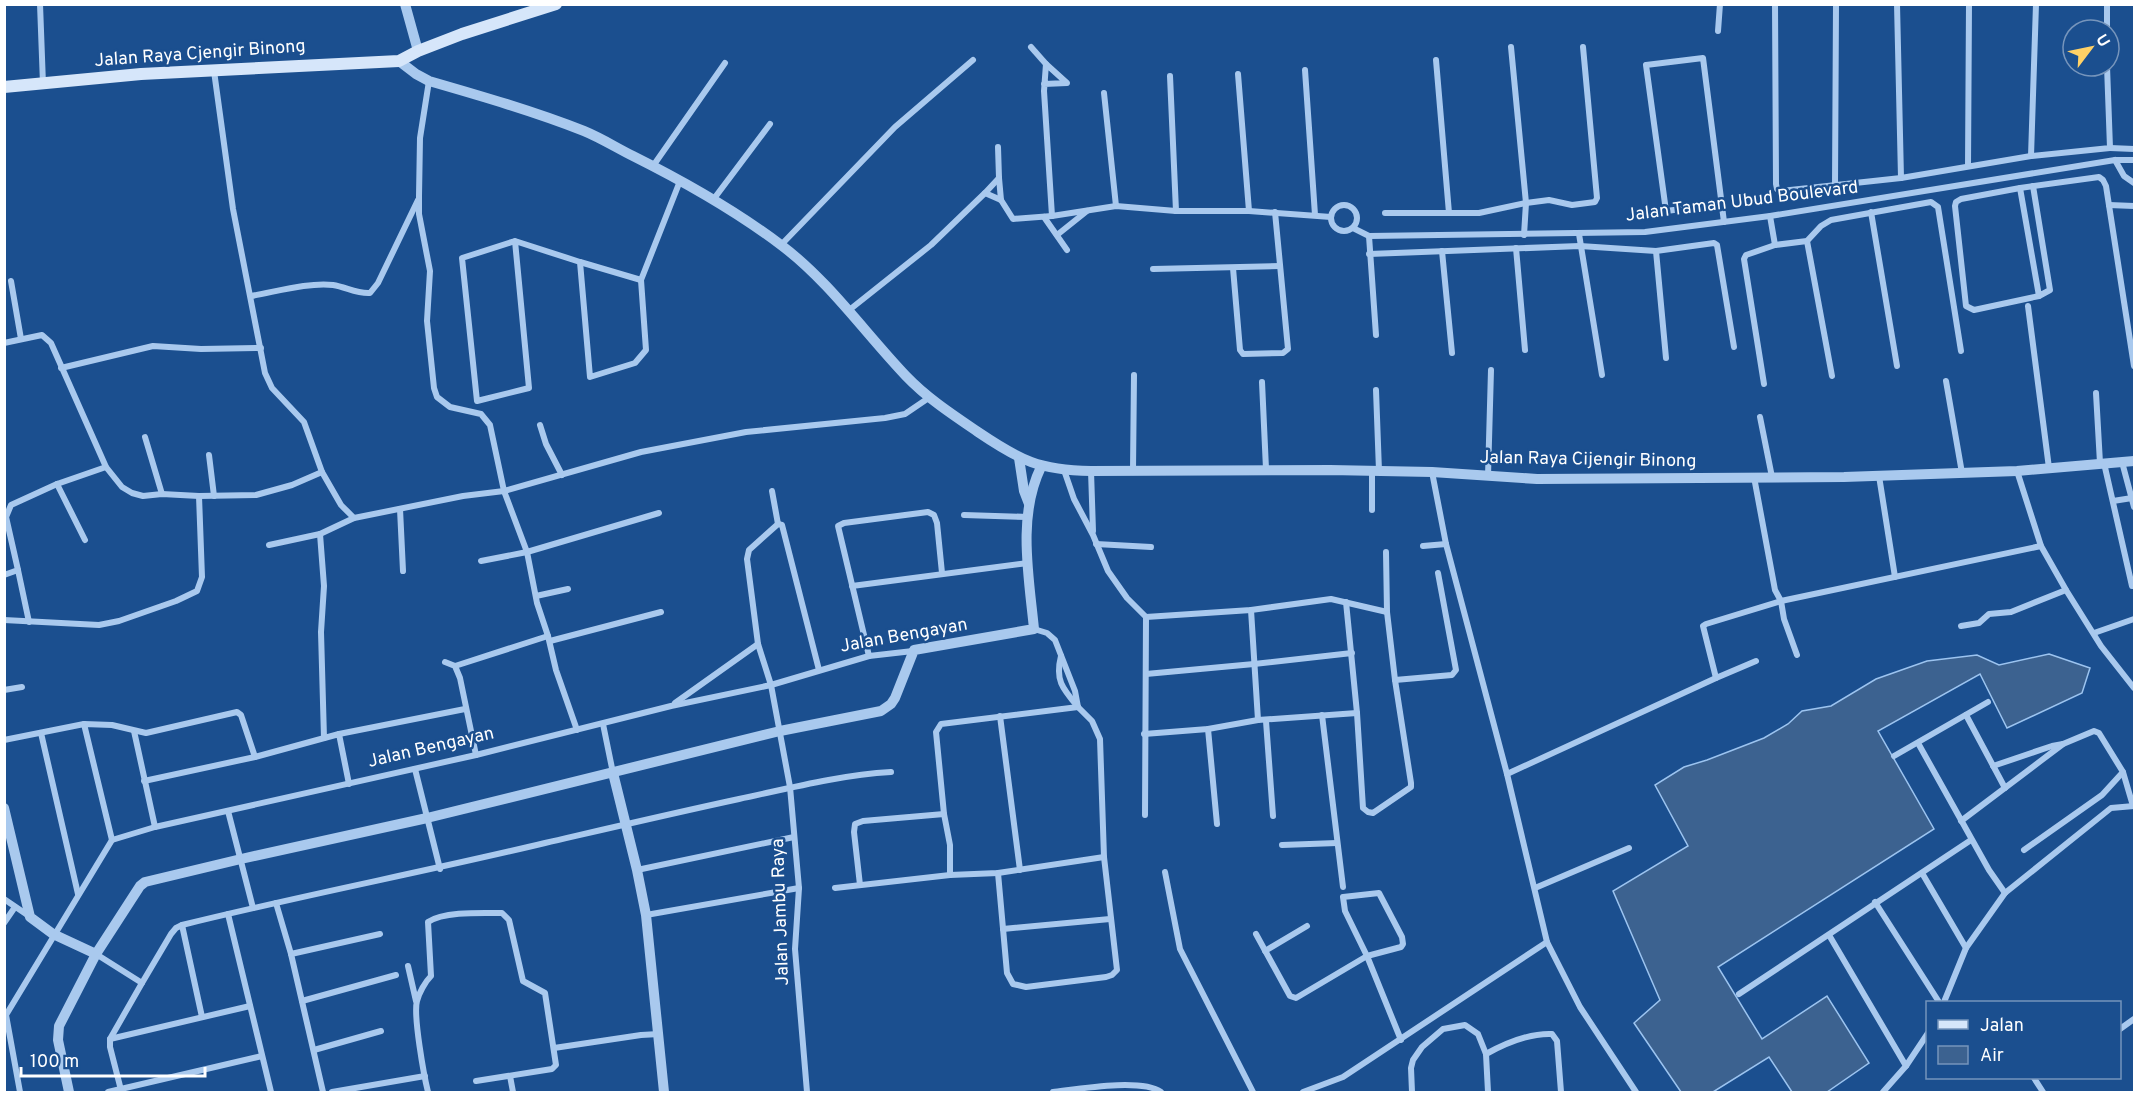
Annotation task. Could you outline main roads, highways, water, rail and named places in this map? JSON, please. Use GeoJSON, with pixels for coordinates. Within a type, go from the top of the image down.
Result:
{"type":"FeatureCollection","features":[{"type":"Feature","properties":{"kind":"main road","name":"Jalan Raya Cjengir Binong"},"geometry":{"type":"LineString","coordinates":[[4,87],[141,74],[399,61],[462,34],[556,4]]}},
{"type":"Feature","properties":{"kind":"water"},"geometry":{"type":"Polygon","coordinates":[[[2049,654],[2090,668],[2082,693],[2007,728],[1980,674],[1878,731],[1934,829],[1718,967],[1762,1039],[1827,996],[1869,1063],[1827,1092],[1792,1092],[1769,1057],[1713,1092],[1681,1092],[1634,1023],[1660,1000],[1613,891],[1688,846],[1655,785],[1684,767],[1764,738],[1788,724],[1802,711],[1831,706],[1876,679],[1927,661],[1977,655],[1999,665],[2049,654]]]}}]}
